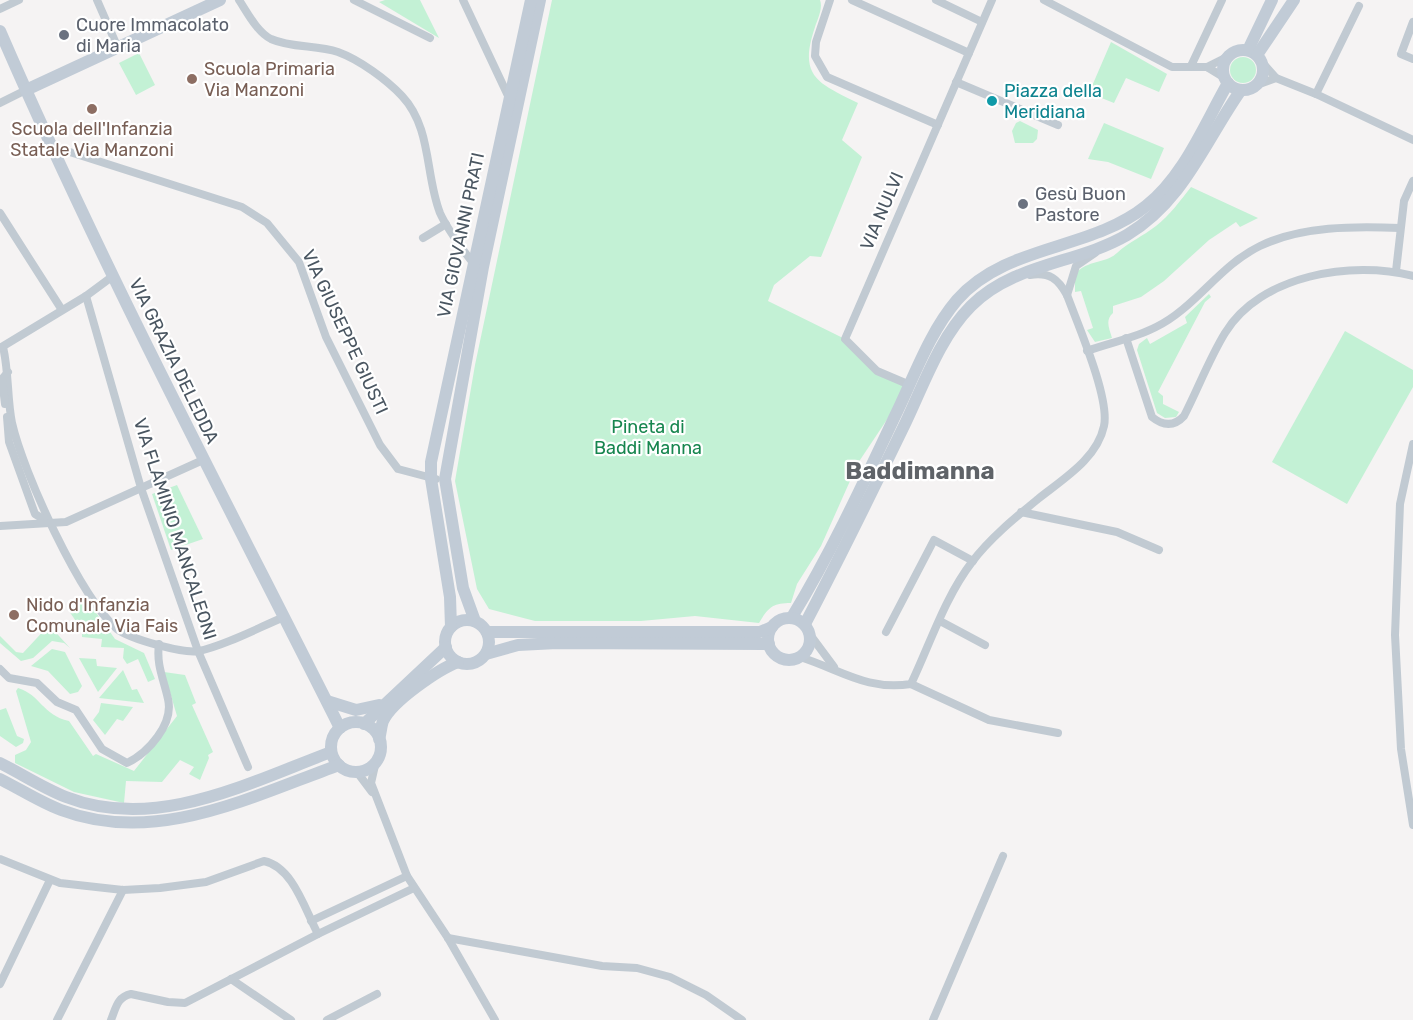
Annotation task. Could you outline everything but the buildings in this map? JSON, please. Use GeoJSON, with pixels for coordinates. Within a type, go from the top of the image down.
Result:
{"type":"FeatureCollection","features":[{"type":"Feature","properties":{"kind":"street"},"geometry":{"type":"LineString","coordinates":[[0,9],[19,0]]}},
{"type":"Feature","properties":{"kind":"street"},"geometry":{"type":"LineString","coordinates":[[97,0],[118,48]]}},
{"type":"Feature","properties":{"kind":"street"},"geometry":{"type":"LineString","coordinates":[[0,103],[220,0]]}},
{"type":"Feature","properties":{"kind":"street"},"geometry":{"type":"LineString","coordinates":[[239,0],[270,38],[339,52],[363,66],[402,96],[422,130],[440,211],[446,224],[473,263]]}},
{"type":"Feature","properties":{"kind":"street"},"geometry":{"type":"LineString","coordinates":[[356,0],[430,38]]}},
{"type":"Feature","properties":{"kind":"street"},"geometry":{"type":"LineString","coordinates":[[464,0],[510,100]]}},
{"type":"Feature","properties":{"kind":"street","name":"VIA GIOVANNI PRATI"},"geometry":{"type":"LineString","coordinates":[[451,627],[450,597],[431,479],[431,462],[531,0]]}},
{"type":"Feature","properties":{"kind":"street","name":"VIA GIOVANNI PRATI"},"geometry":{"type":"LineString","coordinates":[[475,621],[464,588],[445,479],[483,267],[540,0]]}},
{"type":"Feature","properties":{"kind":"street"},"geometry":{"type":"LineString","coordinates":[[830,0],[816,42],[815,56],[827,77],[938,124]]}},
{"type":"Feature","properties":{"kind":"street"},"geometry":{"type":"LineString","coordinates":[[852,0],[969,53]]}},
{"type":"Feature","properties":{"kind":"street"},"geometry":{"type":"LineString","coordinates":[[936,0],[982,22]]}},
{"type":"Feature","properties":{"kind":"street","name":"VIA NULVI"},"geometry":{"type":"LineString","coordinates":[[910,385],[877,371],[845,339],[992,0]]}},
{"type":"Feature","properties":{"kind":"street"},"geometry":{"type":"LineString","coordinates":[[1044,0],[1172,67],[1207,67],[1241,90]]}},
{"type":"Feature","properties":{"kind":"street"},"geometry":{"type":"LineString","coordinates":[[1191,66],[1222,0]]}},
{"type":"Feature","properties":{"kind":"street"},"geometry":{"type":"LineString","coordinates":[[1254,86],[1263,72],[1255,56],[1272,0]]}},
{"type":"Feature","properties":{"kind":"street"},"geometry":{"type":"LineString","coordinates":[[1255,56],[1294,0]]}},
{"type":"Feature","properties":{"kind":"street"},"geometry":{"type":"LineString","coordinates":[[1316,94],[1359,6]]}},
{"type":"Feature","properties":{"kind":"street"},"geometry":{"type":"LineString","coordinates":[[1413,22],[1401,54],[1413,59]]}},
{"type":"Feature","properties":{"kind":"street","name":"VIA GRAZIA DELEDDA"},"geometry":{"type":"LineString","coordinates":[[0,31],[51,146],[202,460],[327,701],[352,725]]}},
{"type":"Feature","properties":{"kind":"street"},"geometry":{"type":"LineString","coordinates":[[1207,67],[1238,51],[1255,56],[1276,78],[1316,94],[1413,140]]}},
{"type":"Feature","properties":{"kind":"street"},"geometry":{"type":"LineString","coordinates":[[792,617],[844,522],[935,332],[958,300],[986,275],[1012,261],[1115,226],[1146,206],[1166,187],[1226,80],[1223,66],[1228,56]]}},
{"type":"Feature","properties":{"kind":"street"},"geometry":{"type":"LineString","coordinates":[[1067,295],[1076,266],[1108,244],[1140,227],[1174,197],[1241,90],[1276,78]]}},
{"type":"Feature","properties":{"kind":"street"},"geometry":{"type":"LineString","coordinates":[[956,82],[1058,125]]}},
{"type":"Feature","properties":{"kind":"street","name":"VIA GIUSEPPE GIUSTI"},"geometry":{"type":"LineString","coordinates":[[51,146],[242,207],[267,224],[299,262],[326,337],[380,445],[398,469],[431,479]]}},
{"type":"Feature","properties":{"kind":"street"},"geometry":{"type":"LineString","coordinates":[[1396,271],[1404,201],[1413,181]]}},
{"type":"Feature","properties":{"kind":"street"},"geometry":{"type":"LineString","coordinates":[[0,213],[62,310]]}},
{"type":"Feature","properties":{"kind":"street"},"geometry":{"type":"LineString","coordinates":[[423,238],[446,224]]}},
{"type":"Feature","properties":{"kind":"street"},"geometry":{"type":"LineString","coordinates":[[1087,351],[1157,327],[1231,266],[1258,247],[1278,238],[1354,227],[1400,228]]}},
{"type":"Feature","properties":{"kind":"street"},"geometry":{"type":"LineString","coordinates":[[805,624],[862,513],[947,337],[969,308],[987,290],[1011,277],[1108,244]]}},
{"type":"Feature","properties":{"kind":"street"},"geometry":{"type":"LineString","coordinates":[[1126,338],[1152,417],[1165,424],[1175,423],[1184,416],[1225,332],[1253,303],[1286,285],[1323,272],[1396,271],[1413,276]]}},
{"type":"Feature","properties":{"kind":"street"},"geometry":{"type":"LineString","coordinates":[[911,684],[957,585],[973,561],[1021,512],[1085,460],[1100,441],[1105,423],[1102,398],[1087,351],[1060,282],[1049,274],[1011,277]]}},
{"type":"Feature","properties":{"kind":"street"},"geometry":{"type":"LineString","coordinates":[[113,276],[86,296],[1,347],[8,372],[12,423],[50,524],[95,603],[117,628],[137,641],[198,651],[284,617]]}},
{"type":"Feature","properties":{"kind":"street","name":"VIA FLAMINIO MANCALEONI"},"geometry":{"type":"LineString","coordinates":[[86,296],[141,488],[198,651],[248,767]]}},
{"type":"Feature","properties":{"kind":"street"},"geometry":{"type":"LineString","coordinates":[[1413,444],[1400,504],[1395,635],[1401,749],[1413,825]]}},
{"type":"Feature","properties":{"kind":"street"},"geometry":{"type":"LineString","coordinates":[[0,526],[66,522],[202,460]]}},
{"type":"Feature","properties":{"kind":"street"},"geometry":{"type":"LineString","coordinates":[[431,479],[445,479]]}},
{"type":"Feature","properties":{"kind":"street"},"geometry":{"type":"LineString","coordinates":[[1021,512],[1117,532],[1159,550]]}},
{"type":"Feature","properties":{"kind":"street"},"geometry":{"type":"LineString","coordinates":[[886,632],[934,540],[973,561]]}},
{"type":"Feature","properties":{"kind":"street"},"geometry":{"type":"LineString","coordinates":[[488,632],[760,632],[772,627],[780,619],[792,617],[805,624],[811,636],[836,669]]}},
{"type":"Feature","properties":{"kind":"street"},"geometry":{"type":"LineString","coordinates":[[458,662],[446,647],[445,640],[451,627],[465,620],[475,621],[488,632],[490,643],[486,654]]}},
{"type":"Feature","properties":{"kind":"street"},"geometry":{"type":"LineString","coordinates":[[940,621],[985,645]]}},
{"type":"Feature","properties":{"kind":"street"},"geometry":{"type":"LineString","coordinates":[[769,644],[772,627]]}},
{"type":"Feature","properties":{"kind":"street"},"geometry":{"type":"LineString","coordinates":[[800,657],[808,648],[811,636]]}},
{"type":"Feature","properties":{"kind":"street"},"geometry":{"type":"LineString","coordinates":[[490,1018],[448,938],[414,888],[371,783],[384,719],[394,706],[442,668],[458,662],[470,664],[486,654],[518,645],[557,643],[769,644],[781,658],[800,657],[836,669],[870,685],[894,687],[911,684],[989,720],[1058,733]]}},
{"type":"Feature","properties":{"kind":"street"},"geometry":{"type":"LineString","coordinates":[[0,669],[9,678],[37,683],[57,702],[76,710],[102,749],[127,763],[141,756],[169,715],[169,702],[156,660],[159,644]]}},
{"type":"Feature","properties":{"kind":"street"},"geometry":{"type":"LineString","coordinates":[[376,797],[357,772],[339,765],[332,752],[333,738],[383,704],[446,647]]}},
{"type":"Feature","properties":{"kind":"street"},"geometry":{"type":"LineString","coordinates":[[327,701],[356,710],[383,704]]}},
{"type":"Feature","properties":{"kind":"street"},"geometry":{"type":"LineString","coordinates":[[352,725],[373,730],[379,739]]}},
{"type":"Feature","properties":{"kind":"street"},"geometry":{"type":"LineString","coordinates":[[0,764],[66,797],[92,805],[148,809],[190,804],[332,752]]}},
{"type":"Feature","properties":{"kind":"street"},"geometry":{"type":"LineString","coordinates":[[357,772],[365,770],[376,761]]}},
{"type":"Feature","properties":{"kind":"street"},"geometry":{"type":"LineString","coordinates":[[0,779],[60,810],[80,816],[112,822],[149,823],[193,817],[339,765]]}},
{"type":"Feature","properties":{"kind":"street"},"geometry":{"type":"LineString","coordinates":[[933,1020],[1003,856]]}},
{"type":"Feature","properties":{"kind":"street"},"geometry":{"type":"LineString","coordinates":[[0,859],[50,880],[86,887],[123,890],[206,882],[264,861],[274,863],[288,877],[318,934]]}},
{"type":"Feature","properties":{"kind":"street"},"geometry":{"type":"LineString","coordinates":[[311,921],[408,876]]}},
{"type":"Feature","properties":{"kind":"street"},"geometry":{"type":"LineString","coordinates":[[0,984],[50,880]]}},
{"type":"Feature","properties":{"kind":"street"},"geometry":{"type":"LineString","coordinates":[[111,1020],[118,1001],[125,995],[135,994],[168,1002],[185,1003],[318,934],[414,888]]}},
{"type":"Feature","properties":{"kind":"street"},"geometry":{"type":"LineString","coordinates":[[57,1020],[123,890]]}},
{"type":"Feature","properties":{"kind":"street"},"geometry":{"type":"LineString","coordinates":[[448,938],[602,966],[637,968],[670,977],[706,995],[742,1020]]}},
{"type":"Feature","properties":{"kind":"street"},"geometry":{"type":"LineString","coordinates":[[231,979],[291,1020]]}},
{"type":"Feature","properties":{"kind":"street"},"geometry":{"type":"LineString","coordinates":[[327,1020],[377,994]]}},
{"type":"Feature","properties":{"kind":"green space"},"geometry":{"type":"Polygon","coordinates":[[[420,0],[439,38],[379,2],[420,0]]]}},
{"type":"Feature","properties":{"kind":"green space","name":"Pineta di Baddi Manna"},"geometry":{"type":"Polygon","coordinates":[[[552,0],[820,0],[821,10],[810,44],[811,68],[822,83],[858,103],[842,140],[862,157],[821,257],[810,256],[774,285],[768,301],[845,339],[867,362],[910,385],[858,463],[821,546],[797,584],[791,603],[771,607],[759,623],[695,616],[641,621],[535,621],[489,609],[477,589],[455,481],[475,365],[552,0]]]}},
{"type":"Feature","properties":{"kind":"green space"},"geometry":{"type":"Polygon","coordinates":[[[1111,42],[1167,74],[1159,92],[1126,78],[1114,103],[1089,93],[1111,42]]]}},
{"type":"Feature","properties":{"kind":"green space"},"geometry":{"type":"Polygon","coordinates":[[[139,53],[155,85],[136,95],[119,63],[139,53]]]}},
{"type":"Feature","properties":{"kind":"green space"},"geometry":{"type":"Polygon","coordinates":[[[1243,57],[1252,61],[1256,70],[1252,79],[1243,83],[1234,79],[1230,70],[1234,61],[1243,57]]]}},
{"type":"Feature","properties":{"kind":"green space"},"geometry":{"type":"Polygon","coordinates":[[[1020,121],[1038,130],[1037,139],[1033,143],[1015,143],[1012,131],[1016,123],[1020,121]]]}},
{"type":"Feature","properties":{"kind":"green space"},"geometry":{"type":"Polygon","coordinates":[[[1104,123],[1164,148],[1151,179],[1108,162],[1088,159],[1104,123]]]}},
{"type":"Feature","properties":{"kind":"green space"},"geometry":{"type":"Polygon","coordinates":[[[1191,187],[1258,218],[1240,227],[1236,222],[1209,240],[1164,281],[1141,297],[1113,306],[1113,313],[1108,321],[1112,338],[1095,342],[1087,330],[1093,328],[1081,291],[1075,292],[1075,274],[1086,266],[1107,259],[1156,226],[1191,187]]]}},
{"type":"Feature","properties":{"kind":"green space"},"geometry":{"type":"Polygon","coordinates":[[[1209,294],[1211,297],[1205,302],[1158,392],[1163,396],[1163,404],[1179,412],[1176,417],[1165,418],[1157,413],[1137,350],[1139,344],[1147,338],[1150,344],[1187,323],[1185,317],[1209,294]]]}},
{"type":"Feature","properties":{"kind":"green space"},"geometry":{"type":"Polygon","coordinates":[[[1345,331],[1413,370],[1413,387],[1347,504],[1272,462],[1345,331]]]}},
{"type":"Feature","properties":{"kind":"green space"},"geometry":{"type":"Polygon","coordinates":[[[177,485],[203,539],[171,550],[152,494],[177,485]]]}},
{"type":"Feature","properties":{"kind":"green space"},"geometry":{"type":"Polygon","coordinates":[[[87,600],[115,639],[144,653],[155,679],[148,682],[138,659],[127,664],[123,658],[124,648],[101,647],[102,639],[82,637],[82,630],[69,611],[81,601],[87,600]]]}},
{"type":"Feature","properties":{"kind":"green space"},"geometry":{"type":"Polygon","coordinates":[[[49,625],[70,648],[64,643],[52,641],[33,658],[21,661],[0,643],[0,636],[16,652],[23,653],[49,625]]]}},
{"type":"Feature","properties":{"kind":"green space"},"geometry":{"type":"Polygon","coordinates":[[[52,649],[65,652],[82,686],[78,692],[70,694],[48,671],[31,666],[52,649]]]}},
{"type":"Feature","properties":{"kind":"green space"},"geometry":{"type":"Polygon","coordinates":[[[79,658],[96,659],[97,666],[117,668],[98,692],[79,658]]]}},
{"type":"Feature","properties":{"kind":"green space"},"geometry":{"type":"Polygon","coordinates":[[[123,670],[132,690],[137,689],[144,703],[99,698],[123,670]]]}},
{"type":"Feature","properties":{"kind":"green space"},"geometry":{"type":"Polygon","coordinates":[[[164,672],[185,675],[196,703],[192,705],[213,752],[208,755],[209,758],[200,780],[189,774],[194,767],[180,760],[162,782],[126,781],[124,803],[74,792],[15,763],[15,755],[26,750],[31,742],[16,691],[18,688],[32,695],[53,714],[69,721],[93,756],[96,754],[134,771],[177,716],[164,672]]]}},
{"type":"Feature","properties":{"kind":"green space"},"geometry":{"type":"Polygon","coordinates":[[[101,703],[133,707],[123,721],[117,719],[105,735],[93,720],[99,712],[101,703]]]}},
{"type":"Feature","properties":{"kind":"green space"},"geometry":{"type":"Polygon","coordinates":[[[6,708],[17,736],[24,739],[23,743],[16,747],[0,736],[0,710],[6,708]]]}},
{"type":"Feature","properties":{"kind":"place","name":"Cuore Immacolato di Maria"},"geometry":{"type":"Point","coordinates":[64,35]}},
{"type":"Feature","properties":{"kind":"place","name":"Scuola Primaria Via Manzoni"},"geometry":{"type":"Point","coordinates":[192,79]}},
{"type":"Feature","properties":{"kind":"place","name":"Piazza della Meridiana"},"geometry":{"type":"Point","coordinates":[992,101]}},
{"type":"Feature","properties":{"kind":"place","name":"Scuola dell'Infanzia Statale Via Manzoni"},"geometry":{"type":"Point","coordinates":[92,109]}},
{"type":"Feature","properties":{"kind":"place","name":"Gesù Buon Pastore"},"geometry":{"type":"Point","coordinates":[1023,204]}},
{"type":"Feature","properties":{"kind":"place","name":"Nido d'Infanzia Comunale Via Fais"},"geometry":{"type":"Point","coordinates":[14,615]}},
{"type":"Feature","properties":{"kind":"district","name":"Baddimanna"},"geometry":{"type":"Point","coordinates":[920,471]}}]}
